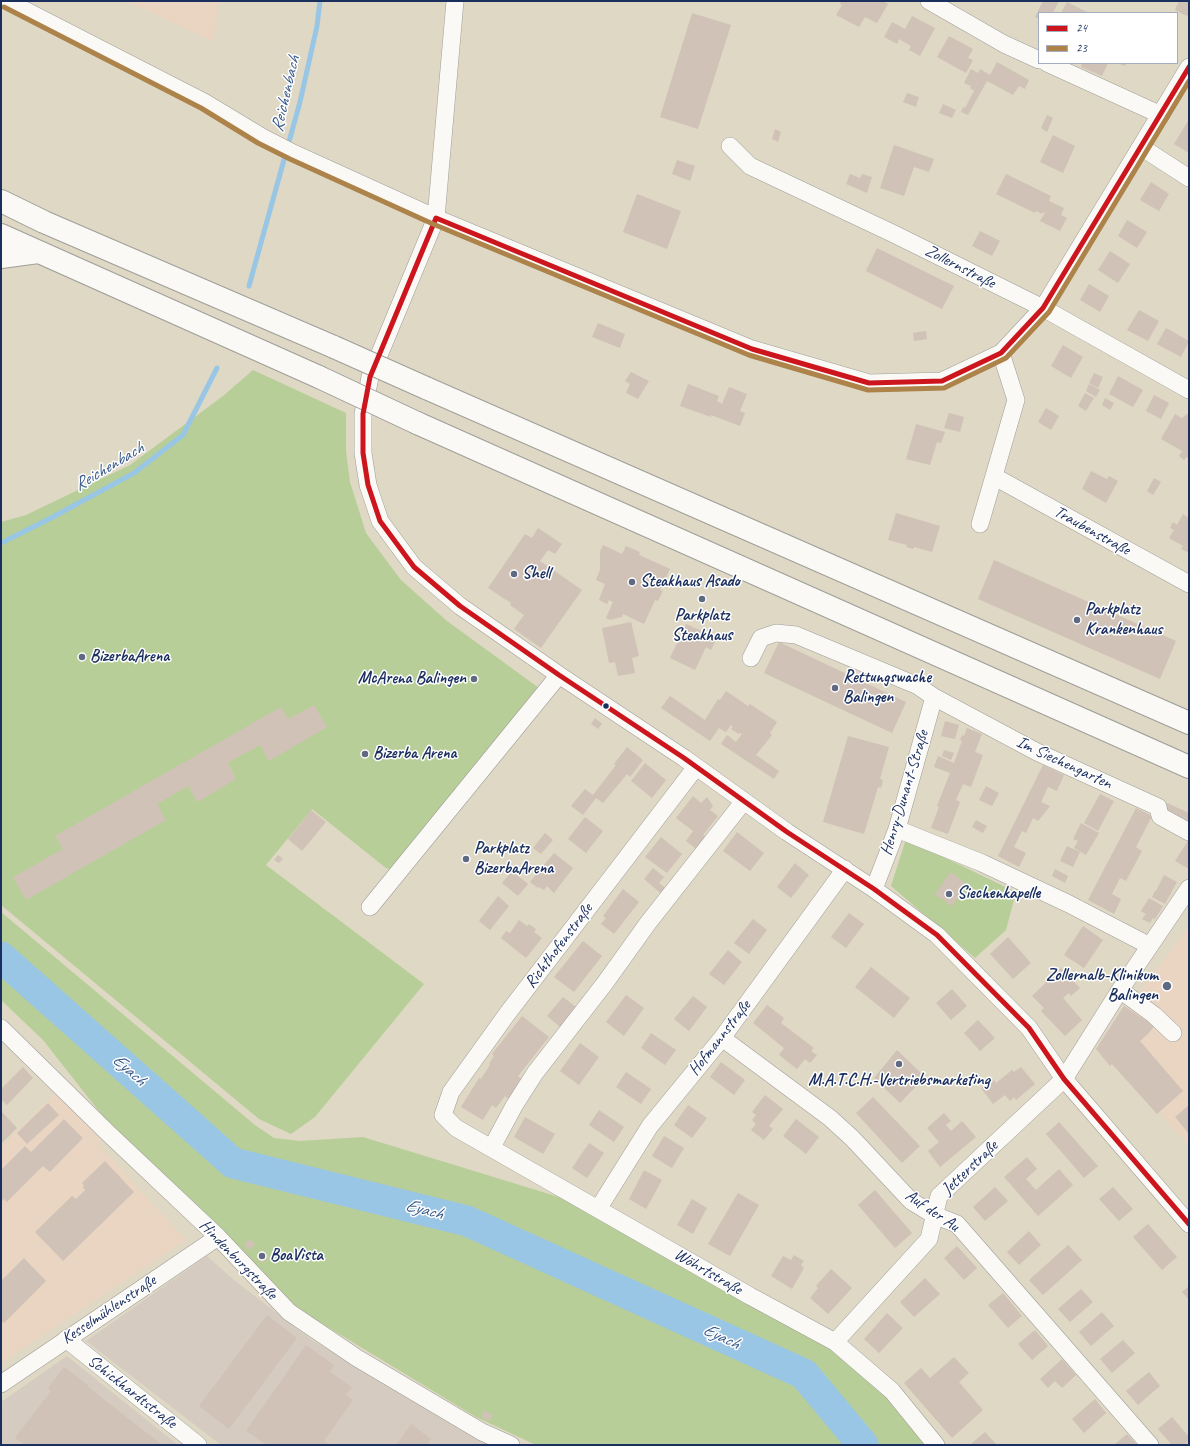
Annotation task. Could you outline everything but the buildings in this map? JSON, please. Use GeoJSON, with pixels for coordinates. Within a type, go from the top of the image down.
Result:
{"type":"FeatureCollection","features":[{"type":"Feature","properties":{"kind":"highway"},"geometry":{"type":"LineString","coordinates":[[1,201],[52,225],[334,347],[1189,723]]}},
{"type":"Feature","properties":{"kind":"highway"},"geometry":{"type":"LineString","coordinates":[[1,235],[319,377],[418,423],[1189,766]]}},
{"type":"Feature","properties":{"kind":"highway"},"geometry":{"type":"LineString","coordinates":[[1,257],[38,252]]}},
{"type":"Feature","properties":{"kind":"street"},"geometry":{"type":"LineString","coordinates":[[7,1],[204,102],[262,137],[293,153],[436,218],[752,349],[869,383],[942,381],[1001,353],[1043,308],[1189,67]]}},
{"type":"Feature","properties":{"kind":"street"},"geometry":{"type":"LineString","coordinates":[[455,1],[436,218],[370,377],[363,414],[363,453],[368,485],[380,522],[414,567],[460,606],[788,832],[874,889],[937,935],[1029,1028],[1064,1079],[1189,1224]]}},
{"type":"Feature","properties":{"kind":"street"},"geometry":{"type":"LineString","coordinates":[[929,1],[1004,44],[1038,60]]}},
{"type":"Feature","properties":{"kind":"street"},"geometry":{"type":"LineString","coordinates":[[1049,64],[1161,115]]}},
{"type":"Feature","properties":{"kind":"street","name":"Zollernstraße"},"geometry":{"type":"LineString","coordinates":[[730,146],[750,166],[894,234],[1043,308],[1189,390]]}},
{"type":"Feature","properties":{"kind":"street"},"geometry":{"type":"LineString","coordinates":[[1141,147],[1189,178]]}},
{"type":"Feature","properties":{"kind":"street"},"geometry":{"type":"LineString","coordinates":[[980,524],[995,477],[1016,400],[1001,353]]}},
{"type":"Feature","properties":{"kind":"street","name":"Traubenstraße"},"geometry":{"type":"LineString","coordinates":[[995,477],[1189,584]]}},
{"type":"Feature","properties":{"kind":"street","name":"Im Siechengarten"},"geometry":{"type":"LineString","coordinates":[[751,658],[761,638],[776,633],[796,635],[918,686],[934,697],[1037,752],[1158,807],[1160,816],[1189,832]]}},
{"type":"Feature","properties":{"kind":"street"},"geometry":{"type":"LineString","coordinates":[[370,906],[559,675]]}},
{"type":"Feature","properties":{"kind":"street","name":"Henry-Dunant-Straße"},"geometry":{"type":"LineString","coordinates":[[874,889],[897,829],[934,697]]}},
{"type":"Feature","properties":{"kind":"street","name":"Richthofenstraße"},"geometry":{"type":"LineString","coordinates":[[456,1128],[443,1115],[452,1092],[507,1014],[696,768]]}},
{"type":"Feature","properties":{"kind":"street"},"geometry":{"type":"LineString","coordinates":[[492,1147],[514,1106],[535,1073],[605,983],[648,923],[744,801]]}},
{"type":"Feature","properties":{"kind":"street"},"geometry":{"type":"LineString","coordinates":[[897,829],[982,863],[1069,904],[1150,946]]}},
{"type":"Feature","properties":{"kind":"street","name":"Hofmannstraße"},"geometry":{"type":"LineString","coordinates":[[598,1209],[650,1126],[722,1038],[845,869]]}},
{"type":"Feature","properties":{"kind":"street","name":"Jetterstraße"},"geometry":{"type":"LineString","coordinates":[[835,1342],[929,1239],[939,1196],[1064,1079],[1120,990],[1189,888]]}},
{"type":"Feature","properties":{"kind":"street"},"geometry":{"type":"LineString","coordinates":[[1120,990],[1154,1015],[1173,1033]]}},
{"type":"Feature","properties":{"kind":"street","name":"Hindenburgstraße"},"geometry":{"type":"LineString","coordinates":[[1,1028],[114,1139],[218,1237],[289,1312],[357,1358],[482,1432],[511,1445]]}},
{"type":"Feature","properties":{"kind":"street","name":"Auf der Au"},"geometry":{"type":"LineString","coordinates":[[722,1038],[830,1118],[852,1138],[911,1200],[934,1215],[957,1224],[1150,1445]]}},
{"type":"Feature","properties":{"kind":"street","name":"Wöhrtstraße"},"geometry":{"type":"LineString","coordinates":[[456,1128],[492,1147],[750,1296],[835,1342],[892,1391],[936,1445]]}},
{"type":"Feature","properties":{"kind":"street","name":"Kesselmühlenstraße"},"geometry":{"type":"LineString","coordinates":[[1,1384],[218,1237]]}},
{"type":"Feature","properties":{"kind":"street","name":"Schickhardtstraße"},"geometry":{"type":"LineString","coordinates":[[66,1339],[198,1445]]}},
{"type":"Feature","properties":{"kind":"shaded area"},"geometry":{"type":"Polygon","coordinates":[[[126,1],[219,1],[213,41],[126,1]]]}},
{"type":"Feature","properties":{"kind":"shaded area","name":"Zollernalb-Klinikum Balingen"},"geometry":{"type":"Polygon","coordinates":[[[1189,926],[1189,1146],[1100,1046],[1189,926]]]}},
{"type":"Feature","properties":{"kind":"shaded area"},"geometry":{"type":"Polygon","coordinates":[[[61,1087],[109,1134],[98,1144],[186,1240],[1,1363],[1,1147],[61,1087]]]}},
{"type":"Feature","properties":{"kind":"shaded area"},"geometry":{"type":"Polygon","coordinates":[[[207,1256],[234,1280],[312,1340],[463,1429],[494,1445],[221,1445],[86,1341],[207,1256]]]}},
{"type":"Feature","properties":{"kind":"shaded area"},"geometry":{"type":"Polygon","coordinates":[[[67,1356],[178,1445],[1,1445],[1,1402],[67,1356]]]}},
{"type":"Feature","properties":{"kind":"green space"},"geometry":{"type":"Polygon","coordinates":[[[253,370],[346,413],[346,451],[350,482],[366,533],[401,580],[447,621],[539,688],[393,871],[386,868],[312,809],[266,865],[424,984],[315,1117],[291,1134],[259,1119],[1,905],[1,522],[26,515],[130,465],[223,396],[253,370]]]}},
{"type":"Feature","properties":{"kind":"green space"},"geometry":{"type":"Polygon","coordinates":[[[906,839],[1016,892],[1006,930],[975,958],[891,886],[906,839]]]}},
{"type":"Feature","properties":{"kind":"green space"},"geometry":{"type":"Polygon","coordinates":[[[1,912],[255,1125],[274,1138],[300,1141],[363,1137],[598,1209],[835,1342],[936,1445],[536,1445],[476,1417],[293,1306],[102,1115],[43,1040],[1,1000],[1,912]]]}},
{"type":"Feature","properties":{"kind":"waterway","name":"Reichenbach"},"geometry":{"type":"LineString","coordinates":[[249,286],[300,102],[317,26],[320,1]]}},
{"type":"Feature","properties":{"kind":"waterway","name":"Reichenbach"},"geometry":{"type":"LineString","coordinates":[[1,543],[134,473],[183,435],[217,368]]}},
{"type":"Feature","properties":{"kind":"waterway","name":"Eyach"},"geometry":{"type":"LineString","coordinates":[[1,957],[233,1163],[467,1221],[804,1374],[863,1445]]}},
{"type":"Feature","properties":{"kind":"transit line","name":"23"},"geometry":{"type":"LineString","coordinates":[[4,7],[201,108],[258,143],[433,224],[749,355],[868,390],[944,388],[1006,358],[1049,312],[1189,81]]}},
{"type":"Feature","properties":{"kind":"transit line","name":"24"},"geometry":{"type":"LineString","coordinates":[[1189,67],[1043,308],[1001,353],[942,381],[869,383],[752,349],[436,218],[370,377],[363,414],[363,453],[368,485],[380,521],[414,567],[460,606],[559,675],[684,758],[787,832],[874,889],[937,935],[1029,1028],[1064,1079],[1189,1224]]}},
{"type":"Feature","properties":{"kind":"place","name":"Shell"},"geometry":{"type":"Point","coordinates":[514,574]}},
{"type":"Feature","properties":{"kind":"place","name":"Steakhaus Asado"},"geometry":{"type":"Point","coordinates":[632,582]}},
{"type":"Feature","properties":{"kind":"place","name":"Parkplatz Steakhaus"},"geometry":{"type":"Point","coordinates":[702,599]}},
{"type":"Feature","properties":{"kind":"place","name":"Parkplatz Krankenhaus"},"geometry":{"type":"Point","coordinates":[1077,620]}},
{"type":"Feature","properties":{"kind":"place","name":"BizerbaArena"},"geometry":{"type":"Point","coordinates":[82,657]}},
{"type":"Feature","properties":{"kind":"place","name":"McArena Balingen"},"geometry":{"type":"Point","coordinates":[474,679]}},
{"type":"Feature","properties":{"kind":"place","name":"Rettungswache Balingen"},"geometry":{"type":"Point","coordinates":[835,688]}},
{"type":"Feature","properties":{"kind":"place","name":"Bizerba Arena"},"geometry":{"type":"Point","coordinates":[365,754]}},
{"type":"Feature","properties":{"kind":"place","name":"Parkplatz BizerbaArena"},"geometry":{"type":"Point","coordinates":[466,859]}},
{"type":"Feature","properties":{"kind":"place","name":"Siechenkapelle"},"geometry":{"type":"Point","coordinates":[949,894]}},
{"type":"Feature","properties":{"kind":"place","name":"Zollernalb-Klinikum Balingen"},"geometry":{"type":"Point","coordinates":[1167,986]}},
{"type":"Feature","properties":{"kind":"place","name":"M.A.T.C.H.-Vertriebsmarketing"},"geometry":{"type":"Point","coordinates":[899,1064]}},
{"type":"Feature","properties":{"kind":"place","name":"BoaVista"},"geometry":{"type":"Point","coordinates":[262,1256]}}]}
